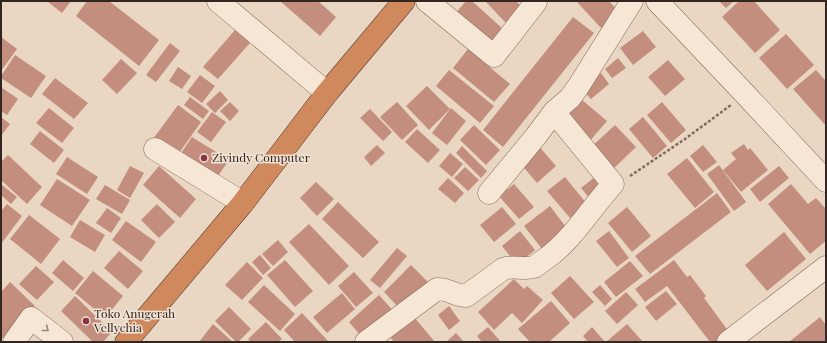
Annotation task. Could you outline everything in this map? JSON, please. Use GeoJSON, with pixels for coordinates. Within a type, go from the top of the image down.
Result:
{"type":"FeatureCollection","features":[{"type":"Feature","properties":{"kind":"highway"},"geometry":{"type":"LineString","coordinates":[[126,342],[242,204],[327,93],[404,1]]}},
{"type":"Feature","properties":{"kind":"street"},"geometry":{"type":"LineString","coordinates":[[218,1],[327,93]]}},
{"type":"Feature","properties":{"kind":"street"},"geometry":{"type":"LineString","coordinates":[[427,1],[494,56],[536,2]]}},
{"type":"Feature","properties":{"kind":"street"},"geometry":{"type":"LineString","coordinates":[[489,193],[554,112],[570,98],[632,1]]}},
{"type":"Feature","properties":{"kind":"street"},"geometry":{"type":"LineString","coordinates":[[657,1],[826,181]]}},
{"type":"Feature","properties":{"kind":"street"},"geometry":{"type":"LineString","coordinates":[[366,342],[437,289],[443,288],[462,296],[466,296],[503,269],[508,267],[521,268],[534,266],[550,256],[569,238],[613,184],[554,112]]}},
{"type":"Feature","properties":{"kind":"street"},"geometry":{"type":"LineString","coordinates":[[155,149],[242,204]]}},
{"type":"Feature","properties":{"kind":"street"},"geometry":{"type":"LineString","coordinates":[[728,342],[826,266]]}},
{"type":"Feature","properties":{"kind":"street"},"geometry":{"type":"LineString","coordinates":[[14,342],[31,318],[62,342]]}},
{"type":"Feature","properties":{"kind":"path"},"geometry":{"type":"LineString","coordinates":[[613,184],[644,168],[674,148],[745,94]]}},
{"type":"Feature","properties":{"kind":"building"},"geometry":{"type":"Polygon","coordinates":[[[71,1],[62,13],[48,2],[71,1]]]}},
{"type":"Feature","properties":{"kind":"building"},"geometry":{"type":"Polygon","coordinates":[[[87,1],[109,1],[159,40],[139,66],[76,16],[87,1]]]}},
{"type":"Feature","properties":{"kind":"building"},"geometry":{"type":"Polygon","coordinates":[[[280,1],[318,1],[336,17],[320,36],[280,1]]]}},
{"type":"Feature","properties":{"kind":"building"},"geometry":{"type":"Polygon","coordinates":[[[466,1],[472,1],[503,29],[489,46],[454,15],[466,1]]]}},
{"type":"Feature","properties":{"kind":"building"},"geometry":{"type":"Polygon","coordinates":[[[485,1],[516,1],[523,8],[506,23],[485,1]]]}},
{"type":"Feature","properties":{"kind":"building"},"geometry":{"type":"Polygon","coordinates":[[[609,1],[619,12],[601,28],[577,2],[609,1]]]}},
{"type":"Feature","properties":{"kind":"building"},"geometry":{"type":"Polygon","coordinates":[[[719,1],[734,1],[726,8],[719,1]]]}},
{"type":"Feature","properties":{"kind":"building"},"geometry":{"type":"Polygon","coordinates":[[[739,1],[754,1],[780,30],[755,53],[722,17],[739,1]]]}},
{"type":"Feature","properties":{"kind":"building"},"geometry":{"type":"Polygon","coordinates":[[[573,17],[594,33],[503,147],[483,130],[573,17]]]}},
{"type":"Feature","properties":{"kind":"building"},"geometry":{"type":"Polygon","coordinates":[[[235,30],[250,43],[218,79],[203,67],[235,30]]]}},
{"type":"Feature","properties":{"kind":"building"},"geometry":{"type":"Polygon","coordinates":[[[643,31],[656,47],[633,65],[620,48],[643,31]]]}},
{"type":"Feature","properties":{"kind":"building"},"geometry":{"type":"Polygon","coordinates":[[[786,34],[814,65],[787,89],[759,58],[786,34]]]}},
{"type":"Feature","properties":{"kind":"building"},"geometry":{"type":"Polygon","coordinates":[[[1,37],[17,49],[1,71],[1,37]]]}},
{"type":"Feature","properties":{"kind":"building"},"geometry":{"type":"Polygon","coordinates":[[[170,43],[180,51],[156,82],[146,75],[170,43]]]}},
{"type":"Feature","properties":{"kind":"building"},"geometry":{"type":"Polygon","coordinates":[[[468,49],[510,84],[494,102],[453,68],[468,49]]]}},
{"type":"Feature","properties":{"kind":"building"},"geometry":{"type":"Polygon","coordinates":[[[15,55],[46,76],[31,98],[1,78],[15,55]]]}},
{"type":"Feature","properties":{"kind":"building"},"geometry":{"type":"Polygon","coordinates":[[[618,58],[626,68],[612,78],[605,69],[618,58]]]}},
{"type":"Feature","properties":{"kind":"building"},"geometry":{"type":"Polygon","coordinates":[[[121,59],[137,73],[117,94],[102,80],[121,59]]]}},
{"type":"Feature","properties":{"kind":"building"},"geometry":{"type":"Polygon","coordinates":[[[668,60],[685,79],[665,96],[648,77],[668,60]]]}},
{"type":"Feature","properties":{"kind":"building"},"geometry":{"type":"Polygon","coordinates":[[[178,67],[191,76],[182,89],[169,81],[178,67]]]}},
{"type":"Feature","properties":{"kind":"building"},"geometry":{"type":"Polygon","coordinates":[[[449,70],[494,106],[480,123],[436,86],[449,70]]]}},
{"type":"Feature","properties":{"kind":"building"},"geometry":{"type":"Polygon","coordinates":[[[816,70],[826,81],[826,126],[793,89],[816,70]]]}},
{"type":"Feature","properties":{"kind":"building"},"geometry":{"type":"Polygon","coordinates":[[[601,73],[609,84],[591,99],[582,89],[601,73]]]}},
{"type":"Feature","properties":{"kind":"building"},"geometry":{"type":"Polygon","coordinates":[[[200,75],[215,86],[202,103],[187,92],[200,75]]]}},
{"type":"Feature","properties":{"kind":"building"},"geometry":{"type":"Polygon","coordinates":[[[55,78],[88,103],[74,119],[42,94],[55,78]]]}},
{"type":"Feature","properties":{"kind":"building"},"geometry":{"type":"Polygon","coordinates":[[[427,86],[450,109],[429,130],[406,106],[427,86]]]}},
{"type":"Feature","properties":{"kind":"building"},"geometry":{"type":"Polygon","coordinates":[[[1,87],[18,99],[7,115],[1,111],[1,87]]]}},
{"type":"Feature","properties":{"kind":"building"},"geometry":{"type":"Polygon","coordinates":[[[220,91],[228,100],[215,113],[206,104],[220,91]]]}},
{"type":"Feature","properties":{"kind":"building"},"geometry":{"type":"Polygon","coordinates":[[[190,97],[209,111],[203,119],[184,105],[190,97]]]}},
{"type":"Feature","properties":{"kind":"building"},"geometry":{"type":"Polygon","coordinates":[[[581,99],[607,121],[589,142],[563,119],[581,99]]]}},
{"type":"Feature","properties":{"kind":"building"},"geometry":{"type":"Polygon","coordinates":[[[230,102],[239,111],[230,121],[220,111],[230,102]]]}},
{"type":"Feature","properties":{"kind":"building"},"geometry":{"type":"Polygon","coordinates":[[[397,102],[418,125],[402,140],[380,117],[397,102]]]}},
{"type":"Feature","properties":{"kind":"building"},"geometry":{"type":"Polygon","coordinates":[[[662,102],[686,130],[671,143],[647,115],[662,102]]]}},
{"type":"Feature","properties":{"kind":"building"},"geometry":{"type":"Polygon","coordinates":[[[178,105],[201,122],[177,156],[153,139],[178,105]]]}},
{"type":"Feature","properties":{"kind":"building"},"geometry":{"type":"Polygon","coordinates":[[[49,108],[74,128],[62,143],[36,123],[49,108]]]}},
{"type":"Feature","properties":{"kind":"building"},"geometry":{"type":"Polygon","coordinates":[[[451,108],[466,121],[447,145],[432,133],[451,108]]]}},
{"type":"Feature","properties":{"kind":"building"},"geometry":{"type":"Polygon","coordinates":[[[370,109],[392,132],[383,141],[360,118],[370,109]]]}},
{"type":"Feature","properties":{"kind":"building"},"geometry":{"type":"Polygon","coordinates":[[[212,112],[226,122],[211,142],[197,132],[212,112]]]}},
{"type":"Feature","properties":{"kind":"building"},"geometry":{"type":"Polygon","coordinates":[[[1,117],[10,124],[1,136],[1,117]]]}},
{"type":"Feature","properties":{"kind":"building"},"geometry":{"type":"Polygon","coordinates":[[[643,117],[667,146],[653,158],[629,129],[643,117]]]}},
{"type":"Feature","properties":{"kind":"building"},"geometry":{"type":"Polygon","coordinates":[[[474,125],[500,150],[486,165],[460,140],[474,125]]]}},
{"type":"Feature","properties":{"kind":"building"},"geometry":{"type":"Polygon","coordinates":[[[615,125],[636,147],[610,172],[589,149],[615,125]]]}},
{"type":"Feature","properties":{"kind":"building"},"geometry":{"type":"Polygon","coordinates":[[[417,129],[440,150],[428,163],[405,142],[417,129]]]}},
{"type":"Feature","properties":{"kind":"building"},"geometry":{"type":"Polygon","coordinates":[[[40,131],[64,150],[54,163],[30,144],[40,131]]]}},
{"type":"Feature","properties":{"kind":"building","name":"Zivindy Computer"},"geometry":{"type":"Polygon","coordinates":[[[192,137],[229,160],[216,179],[179,156],[192,137]]]}},
{"type":"Feature","properties":{"kind":"building"},"geometry":{"type":"Polygon","coordinates":[[[744,144],[748,150],[750,148],[768,170],[741,192],[723,170],[736,159],[731,153],[744,144]]]}},
{"type":"Feature","properties":{"kind":"building"},"geometry":{"type":"Polygon","coordinates":[[[377,145],[385,153],[371,166],[364,157],[377,145]]]}},
{"type":"Feature","properties":{"kind":"building"},"geometry":{"type":"Polygon","coordinates":[[[538,145],[556,166],[537,183],[519,162],[538,145]]]}},
{"type":"Feature","properties":{"kind":"building"},"geometry":{"type":"Polygon","coordinates":[[[703,145],[717,162],[703,172],[690,156],[703,145]]]}},
{"type":"Feature","properties":{"kind":"building"},"geometry":{"type":"Polygon","coordinates":[[[462,146],[487,171],[481,178],[456,153],[462,146]]]}},
{"type":"Feature","properties":{"kind":"building"},"geometry":{"type":"Polygon","coordinates":[[[450,153],[463,164],[452,177],[439,166],[450,153]]]}},
{"type":"Feature","properties":{"kind":"building"},"geometry":{"type":"Polygon","coordinates":[[[8,155],[42,187],[27,204],[1,180],[1,162],[8,155]]]}},
{"type":"Feature","properties":{"kind":"building"},"geometry":{"type":"Polygon","coordinates":[[[67,157],[98,177],[87,194],[56,174],[67,157]]]}},
{"type":"Feature","properties":{"kind":"building"},"geometry":{"type":"Polygon","coordinates":[[[687,158],[714,192],[695,208],[667,174],[687,158]]]}},
{"type":"Feature","properties":{"kind":"building"},"geometry":{"type":"Polygon","coordinates":[[[719,165],[746,202],[734,211],[707,174],[719,165]]]}},
{"type":"Feature","properties":{"kind":"building"},"geometry":{"type":"Polygon","coordinates":[[[130,166],[144,173],[130,198],[117,190],[130,166]]]}},
{"type":"Feature","properties":{"kind":"building"},"geometry":{"type":"Polygon","coordinates":[[[159,166],[196,199],[180,218],[143,185],[159,166]]]}},
{"type":"Feature","properties":{"kind":"building"},"geometry":{"type":"Polygon","coordinates":[[[779,166],[789,178],[760,202],[750,189],[779,166]]]}},
{"type":"Feature","properties":{"kind":"building"},"geometry":{"type":"Polygon","coordinates":[[[465,167],[479,180],[468,191],[454,178],[465,167]]]}},
{"type":"Feature","properties":{"kind":"building"},"geometry":{"type":"Polygon","coordinates":[[[596,176],[606,188],[591,200],[581,188],[596,176]]]}},
{"type":"Feature","properties":{"kind":"building"},"geometry":{"type":"Polygon","coordinates":[[[565,177],[587,204],[570,218],[547,191],[565,177]]]}},
{"type":"Feature","properties":{"kind":"building"},"geometry":{"type":"Polygon","coordinates":[[[448,178],[464,193],[455,203],[438,189],[448,178]]]}},
{"type":"Feature","properties":{"kind":"building"},"geometry":{"type":"Polygon","coordinates":[[[57,179],[90,200],[72,226],[40,205],[57,179]]]}},
{"type":"Feature","properties":{"kind":"building"},"geometry":{"type":"Polygon","coordinates":[[[316,182],[334,199],[317,216],[300,198],[316,182]]]}},
{"type":"Feature","properties":{"kind":"building"},"geometry":{"type":"Polygon","coordinates":[[[1,184],[17,197],[11,204],[1,195],[1,184]]]}},
{"type":"Feature","properties":{"kind":"building"},"geometry":{"type":"Polygon","coordinates":[[[514,184],[534,207],[519,219],[499,196],[514,184]]]}},
{"type":"Feature","properties":{"kind":"building"},"geometry":{"type":"Polygon","coordinates":[[[791,184],[808,204],[816,198],[826,209],[826,241],[810,254],[768,204],[791,184]]]}},
{"type":"Feature","properties":{"kind":"building"},"geometry":{"type":"Polygon","coordinates":[[[105,185],[130,200],[122,214],[96,199],[105,185]]]}},
{"type":"Feature","properties":{"kind":"building"},"geometry":{"type":"Polygon","coordinates":[[[717,193],[731,212],[650,274],[635,256],[717,193]]]}},
{"type":"Feature","properties":{"kind":"building"},"geometry":{"type":"Polygon","coordinates":[[[338,202],[379,242],[363,258],[322,219],[338,202]]]}},
{"type":"Feature","properties":{"kind":"building"},"geometry":{"type":"Polygon","coordinates":[[[7,204],[22,216],[1,244],[1,211],[7,204]]]}},
{"type":"Feature","properties":{"kind":"building"},"geometry":{"type":"Polygon","coordinates":[[[157,204],[175,222],[159,238],[141,220],[157,204]]]}},
{"type":"Feature","properties":{"kind":"building"},"geometry":{"type":"Polygon","coordinates":[[[550,206],[572,235],[546,254],[524,226],[550,206]]]}},
{"type":"Feature","properties":{"kind":"building"},"geometry":{"type":"Polygon","coordinates":[[[502,207],[516,224],[494,242],[480,225],[502,207]]]}},
{"type":"Feature","properties":{"kind":"building"},"geometry":{"type":"Polygon","coordinates":[[[627,207],[651,236],[632,252],[608,223],[627,207]]]}},
{"type":"Feature","properties":{"kind":"building"},"geometry":{"type":"Polygon","coordinates":[[[107,208],[121,218],[111,233],[96,223],[107,208]]]}},
{"type":"Feature","properties":{"kind":"building"},"geometry":{"type":"Polygon","coordinates":[[[29,215],[60,239],[41,264],[10,239],[29,215]]]}},
{"type":"Feature","properties":{"kind":"building"},"geometry":{"type":"Polygon","coordinates":[[[80,220],[105,235],[95,252],[70,237],[80,220]]]}},
{"type":"Feature","properties":{"kind":"building"},"geometry":{"type":"Polygon","coordinates":[[[126,221],[156,242],[141,262],[112,240],[126,221]]]}},
{"type":"Feature","properties":{"kind":"building"},"geometry":{"type":"Polygon","coordinates":[[[309,224],[349,266],[329,285],[289,242],[309,224]]]}},
{"type":"Feature","properties":{"kind":"building"},"geometry":{"type":"Polygon","coordinates":[[[520,231],[535,250],[517,265],[502,246],[520,231]]]}},
{"type":"Feature","properties":{"kind":"building"},"geometry":{"type":"Polygon","coordinates":[[[609,231],[629,258],[617,267],[596,241],[609,231]]]}},
{"type":"Feature","properties":{"kind":"building"},"geometry":{"type":"Polygon","coordinates":[[[784,232],[806,259],[767,291],[745,265],[784,232]]]}},
{"type":"Feature","properties":{"kind":"building"},"geometry":{"type":"Polygon","coordinates":[[[278,240],[288,252],[273,266],[262,254],[278,240]]]}},
{"type":"Feature","properties":{"kind":"building"},"geometry":{"type":"Polygon","coordinates":[[[397,248],[407,256],[380,288],[370,280],[397,248]]]}},
{"type":"Feature","properties":{"kind":"building"},"geometry":{"type":"Polygon","coordinates":[[[119,251],[143,271],[128,289],[104,268],[119,251]]]}},
{"type":"Feature","properties":{"kind":"building"},"geometry":{"type":"Polygon","coordinates":[[[260,255],[271,268],[263,275],[252,262],[260,255]]]}},
{"type":"Feature","properties":{"kind":"building"},"geometry":{"type":"Polygon","coordinates":[[[63,260],[84,278],[73,291],[52,273],[63,260]]]}},
{"type":"Feature","properties":{"kind":"building"},"geometry":{"type":"Polygon","coordinates":[[[285,260],[313,291],[295,307],[267,275],[285,260]]]}},
{"type":"Feature","properties":{"kind":"building"},"geometry":{"type":"Polygon","coordinates":[[[674,260],[687,277],[690,275],[706,296],[704,298],[732,336],[724,342],[710,342],[667,286],[645,302],[635,289],[674,260]]]}},
{"type":"Feature","properties":{"kind":"building"},"geometry":{"type":"Polygon","coordinates":[[[630,261],[643,276],[616,297],[604,282],[630,261]]]}},
{"type":"Feature","properties":{"kind":"building"},"geometry":{"type":"Polygon","coordinates":[[[247,262],[263,278],[242,300],[225,285],[247,262]]]}},
{"type":"Feature","properties":{"kind":"building"},"geometry":{"type":"Polygon","coordinates":[[[411,265],[429,283],[401,310],[384,292],[411,265]]]}},
{"type":"Feature","properties":{"kind":"building"},"geometry":{"type":"Polygon","coordinates":[[[36,266],[54,282],[37,300],[19,284],[36,266]]]}},
{"type":"Feature","properties":{"kind":"building"},"geometry":{"type":"Polygon","coordinates":[[[93,271],[123,296],[105,318],[75,293],[93,271]]]}},
{"type":"Feature","properties":{"kind":"building"},"geometry":{"type":"Polygon","coordinates":[[[354,272],[373,293],[356,307],[338,286],[354,272]]]}},
{"type":"Feature","properties":{"kind":"building"},"geometry":{"type":"Polygon","coordinates":[[[570,276],[594,302],[574,319],[551,293],[570,276]]]}},
{"type":"Feature","properties":{"kind":"building"},"geometry":{"type":"Polygon","coordinates":[[[514,279],[524,289],[527,286],[543,300],[522,323],[512,313],[494,330],[478,312],[514,279]]]}},
{"type":"Feature","properties":{"kind":"building"},"geometry":{"type":"Polygon","coordinates":[[[10,282],[35,306],[1,340],[1,292],[10,282]]]}},
{"type":"Feature","properties":{"kind":"building"},"geometry":{"type":"Polygon","coordinates":[[[264,285],[295,314],[280,331],[248,302],[264,285]]]}},
{"type":"Feature","properties":{"kind":"building"},"geometry":{"type":"Polygon","coordinates":[[[600,285],[612,299],[605,306],[592,292],[600,285]]]}},
{"type":"Feature","properties":{"kind":"building"},"geometry":{"type":"Polygon","coordinates":[[[666,291],[677,304],[656,321],[645,307],[666,291]]]}},
{"type":"Feature","properties":{"kind":"building"},"geometry":{"type":"Polygon","coordinates":[[[626,292],[638,305],[617,324],[605,311],[626,292]]]}},
{"type":"Feature","properties":{"kind":"building"},"geometry":{"type":"Polygon","coordinates":[[[342,293],[355,309],[327,333],[313,317],[342,293]]]}},
{"type":"Feature","properties":{"kind":"building"},"geometry":{"type":"Polygon","coordinates":[[[379,295],[397,315],[366,342],[349,322],[379,295]]]}},
{"type":"Feature","properties":{"kind":"building","name":"Toko Anugerah Vellychia"},"geometry":{"type":"Polygon","coordinates":[[[75,296],[112,332],[103,342],[93,342],[61,311],[75,296]]]}},
{"type":"Feature","properties":{"kind":"building"},"geometry":{"type":"Polygon","coordinates":[[[551,301],[570,323],[549,342],[530,342],[518,329],[551,301]]]}},
{"type":"Feature","properties":{"kind":"building"},"geometry":{"type":"Polygon","coordinates":[[[449,306],[460,321],[449,330],[438,315],[449,306]]]}},
{"type":"Feature","properties":{"kind":"building"},"geometry":{"type":"Polygon","coordinates":[[[229,307],[251,329],[238,342],[236,342],[215,321],[229,307]]]}},
{"type":"Feature","properties":{"kind":"building"},"geometry":{"type":"Polygon","coordinates":[[[302,313],[328,341],[327,342],[295,342],[284,330],[302,313]]]}},
{"type":"Feature","properties":{"kind":"building"},"geometry":{"type":"Polygon","coordinates":[[[414,317],[435,342],[394,342],[390,337],[414,317]]]}},
{"type":"Feature","properties":{"kind":"building"},"geometry":{"type":"Polygon","coordinates":[[[820,317],[826,325],[826,342],[789,342],[820,317]]]}},
{"type":"Feature","properties":{"kind":"building"},"geometry":{"type":"Polygon","coordinates":[[[266,322],[282,339],[278,342],[251,342],[248,339],[266,322]]]}},
{"type":"Feature","properties":{"kind":"building"},"geometry":{"type":"Polygon","coordinates":[[[213,324],[233,342],[199,342],[213,324]]]}},
{"type":"Feature","properties":{"kind":"building"},"geometry":{"type":"Polygon","coordinates":[[[627,324],[643,342],[606,342],[627,324]]]}},
{"type":"Feature","properties":{"kind":"building"},"geometry":{"type":"Polygon","coordinates":[[[488,327],[501,342],[482,342],[477,336],[488,327]]]}},
{"type":"Feature","properties":{"kind":"building"},"geometry":{"type":"Polygon","coordinates":[[[592,327],[605,342],[588,342],[583,336],[592,327]]]}},
{"type":"Feature","properties":{"kind":"building"},"geometry":{"type":"Polygon","coordinates":[[[456,333],[464,342],[446,342],[456,333]]]}},
{"type":"Feature","properties":{"kind":"place","name":"Zivindy Computer"},"geometry":{"type":"Point","coordinates":[204,158]}},
{"type":"Feature","properties":{"kind":"place","name":"Toko Anugerah Vellychia"},"geometry":{"type":"Point","coordinates":[86,321]}}]}
